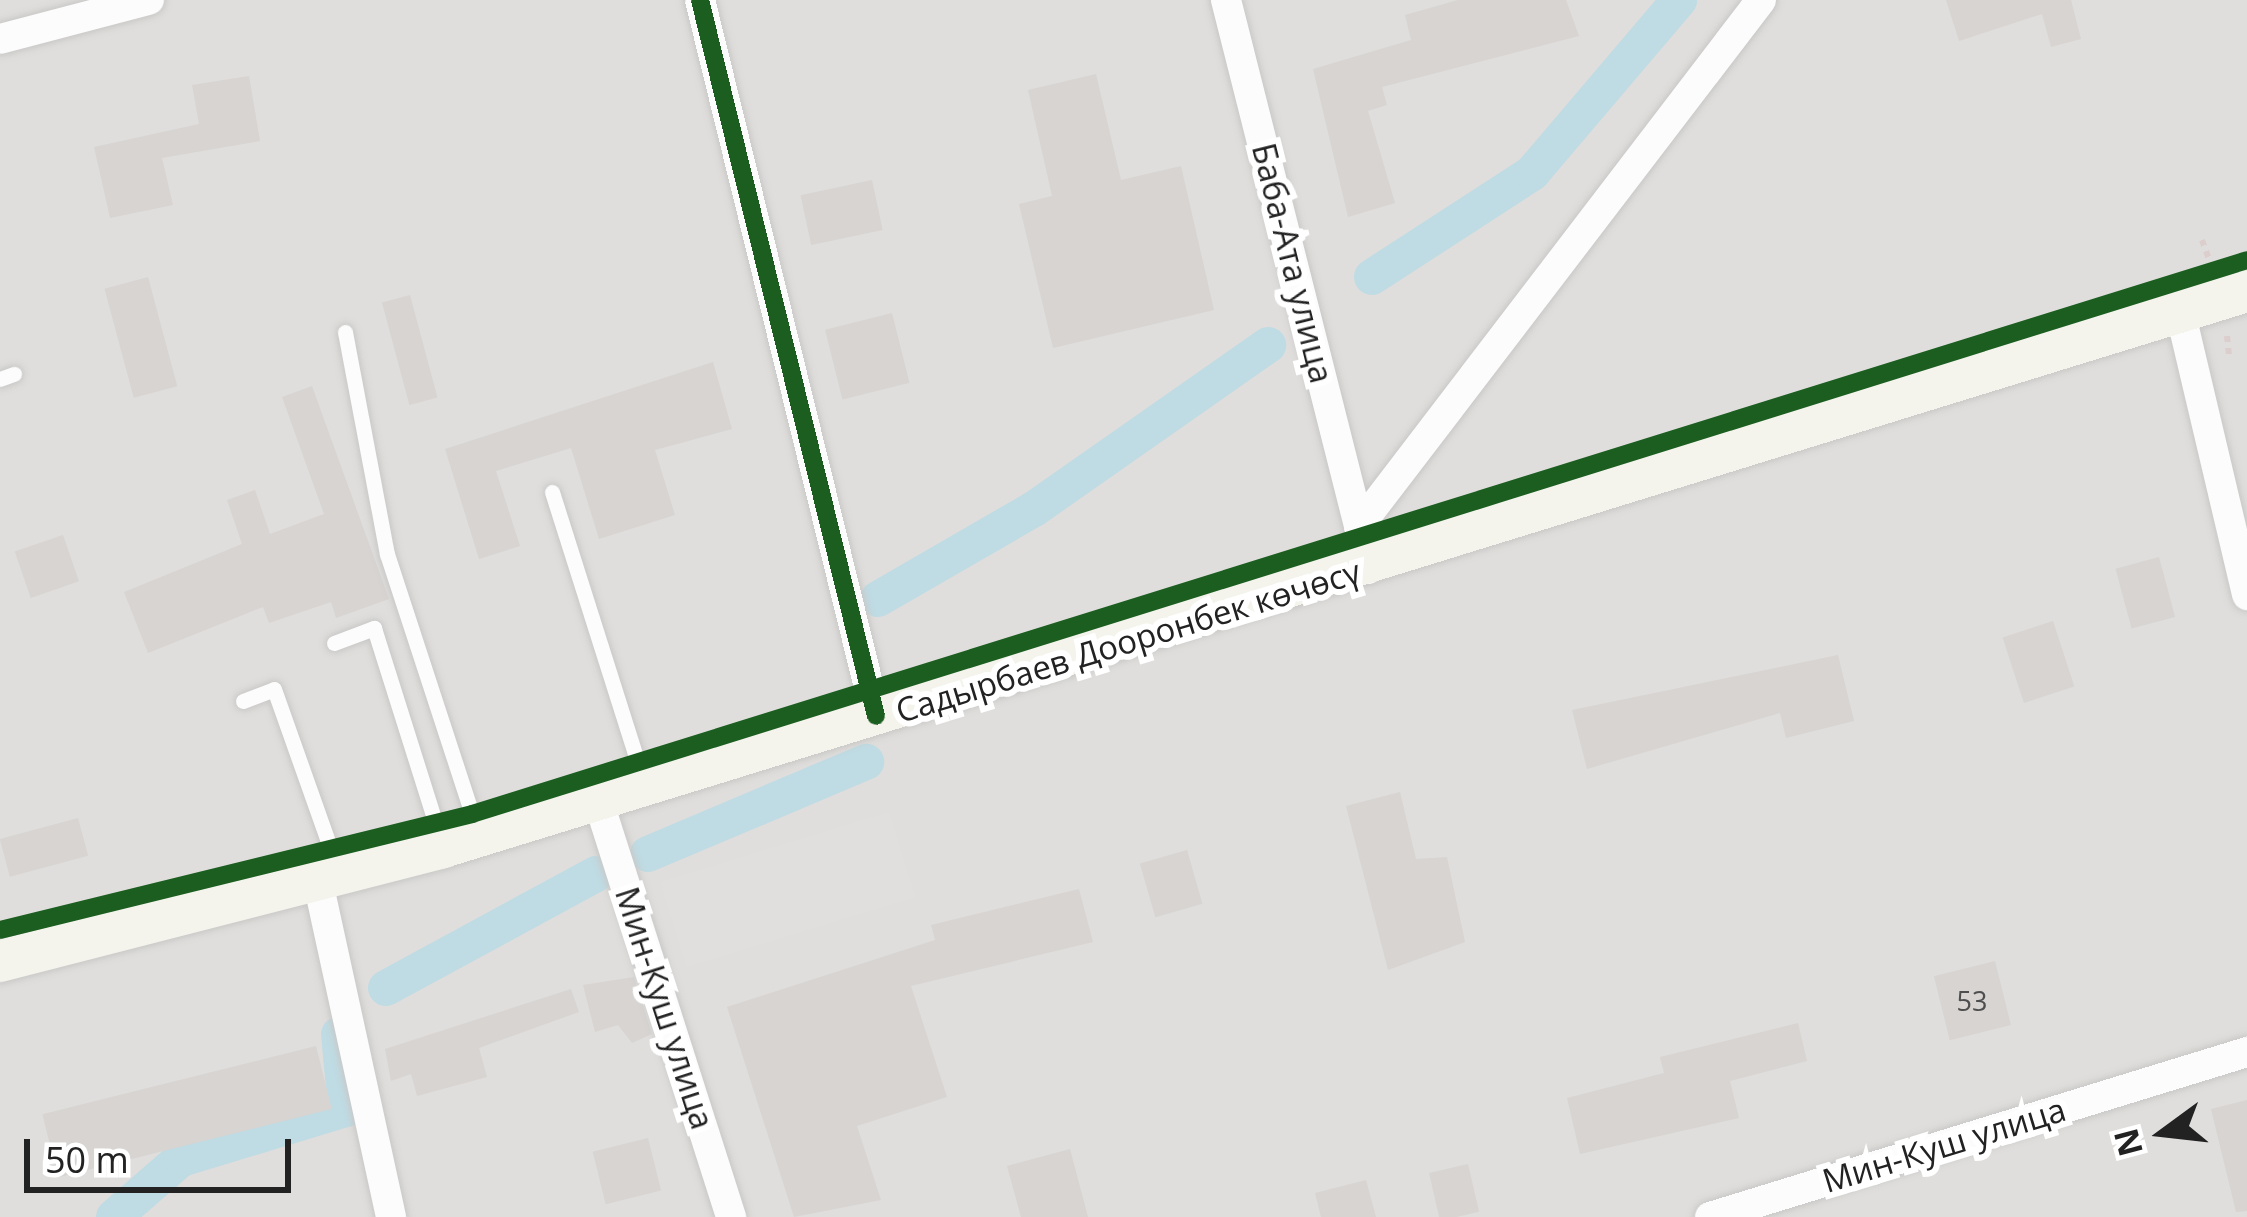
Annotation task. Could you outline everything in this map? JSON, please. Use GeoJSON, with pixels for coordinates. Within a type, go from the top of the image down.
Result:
{"type":"FeatureCollection","features":[{"type":"Feature","properties":{"kind":"main road","name":"Садырбаев Дооронбек көчөсү"},"geometry":{"type":"LineString","coordinates":[[0,961],[329,879],[1368,569],[2238,278]]}},
{"type":"Feature","properties":{"kind":"street"},"geometry":{"type":"LineString","coordinates":[[0,39],[149,0]]}},
{"type":"Feature","properties":{"kind":"street"},"geometry":{"type":"LineString","coordinates":[[700,0],[877,716]]}},
{"type":"Feature","properties":{"kind":"street","name":"Баба-Ата улица"},"geometry":{"type":"LineString","coordinates":[[1226,0],[1368,569]]}},
{"type":"Feature","properties":{"kind":"street"},"geometry":{"type":"LineString","coordinates":[[1359,526],[1760,0]]}},
{"type":"Feature","properties":{"kind":"street"},"geometry":{"type":"LineString","coordinates":[[2185,295],[2247,595]]}},
{"type":"Feature","properties":{"kind":"street","name":"Мин-Куш улица"},"geometry":{"type":"LineString","coordinates":[[598,800],[731,1217]]}},
{"type":"Feature","properties":{"kind":"street"},"geometry":{"type":"LineString","coordinates":[[329,879],[391,1217]]}},
{"type":"Feature","properties":{"kind":"street","name":"Мин-Куш улица"},"geometry":{"type":"LineString","coordinates":[[1710,1217],[2247,1052]]}},
{"type":"Feature","properties":{"kind":"lane"},"geometry":{"type":"LineString","coordinates":[[345,332],[387,554],[461,841]]}},
{"type":"Feature","properties":{"kind":"lane"},"geometry":{"type":"LineString","coordinates":[[552,492],[644,782]]}},
{"type":"Feature","properties":{"kind":"lane"},"geometry":{"type":"LineString","coordinates":[[334,643],[374,628],[461,841]]}},
{"type":"Feature","properties":{"kind":"lane"},"geometry":{"type":"LineString","coordinates":[[243,701],[274,689],[329,879]]}},
{"type":"Feature","properties":{"kind":"path"},"geometry":{"type":"LineString","coordinates":[[2185,295],[2238,278]]}},
{"type":"Feature","properties":{"kind":"shaded area"},"geometry":{"type":"Polygon","coordinates":[[[0,0],[2247,0],[2247,1217],[0,1217],[0,0]]]}},
{"type":"Feature","properties":{"kind":"shaded area"},"geometry":{"type":"Polygon","coordinates":[[[889,812],[915,897],[686,967],[660,882],[889,812]]]}},
{"type":"Feature","properties":{"kind":"building"},"geometry":{"type":"Polygon","coordinates":[[[1458,0],[1566,0],[1579,36],[1382,87],[1387,105],[1368,111],[1395,203],[1348,217],[1313,69],[1411,40],[1405,15],[1458,0]]]}},
{"type":"Feature","properties":{"kind":"building"},"geometry":{"type":"Polygon","coordinates":[[[1946,0],[2071,0],[2081,39],[2051,47],[2042,14],[1959,41],[1946,0]]]}},
{"type":"Feature","properties":{"kind":"building"},"geometry":{"type":"Polygon","coordinates":[[[1096,74],[1121,180],[1181,166],[1214,310],[1053,348],[1019,204],[1052,196],[1028,90],[1096,74]]]}},
{"type":"Feature","properties":{"kind":"building"},"geometry":{"type":"Polygon","coordinates":[[[249,76],[260,141],[162,158],[173,205],[110,218],[94,147],[199,124],[192,85],[249,76]]]}},
{"type":"Feature","properties":{"kind":"building"},"geometry":{"type":"Polygon","coordinates":[[[872,180],[883,230],[811,245],[801,195],[872,180]]]}},
{"type":"Feature","properties":{"kind":"building"},"geometry":{"type":"Polygon","coordinates":[[[148,277],[177,386],[134,398],[105,289],[148,277]]]}},
{"type":"Feature","properties":{"kind":"building"},"geometry":{"type":"Polygon","coordinates":[[[410,295],[437,397],[409,405],[382,303],[410,295]]]}},
{"type":"Feature","properties":{"kind":"building"},"geometry":{"type":"Polygon","coordinates":[[[892,313],[909,383],[842,400],[825,330],[892,313]]]}},
{"type":"Feature","properties":{"kind":"building"},"geometry":{"type":"Polygon","coordinates":[[[713,362],[732,429],[655,450],[675,515],[599,539],[571,448],[496,471],[520,546],[479,559],[445,449],[713,362]]]}},
{"type":"Feature","properties":{"kind":"building"},"geometry":{"type":"Polygon","coordinates":[[[312,386],[389,599],[336,618],[331,602],[269,623],[263,607],[148,653],[124,592],[242,544],[227,500],[255,490],[270,534],[324,514],[282,397],[312,386]]]}},
{"type":"Feature","properties":{"kind":"building"},"geometry":{"type":"Polygon","coordinates":[[[63,535],[79,581],[31,598],[15,552],[63,535]]]}},
{"type":"Feature","properties":{"kind":"building"},"geometry":{"type":"Polygon","coordinates":[[[2159,557],[2175,617],[2132,629],[2116,569],[2159,557]]]}},
{"type":"Feature","properties":{"kind":"building"},"geometry":{"type":"Polygon","coordinates":[[[2053,621],[2074,687],[2024,703],[2003,637],[2053,621]]]}},
{"type":"Feature","properties":{"kind":"building"},"geometry":{"type":"Polygon","coordinates":[[[1838,655],[1854,721],[1786,738],[1780,713],[1587,769],[1572,710],[1838,655]]]}},
{"type":"Feature","properties":{"kind":"building"},"geometry":{"type":"Polygon","coordinates":[[[1400,792],[1416,859],[1447,857],[1465,942],[1388,970],[1346,806],[1400,792]]]}},
{"type":"Feature","properties":{"kind":"building"},"geometry":{"type":"Polygon","coordinates":[[[78,818],[88,856],[10,877],[0,839],[78,818]]]}},
{"type":"Feature","properties":{"kind":"building"},"geometry":{"type":"Polygon","coordinates":[[[1187,850],[1202,904],[1155,917],[1140,864],[1187,850]]]}},
{"type":"Feature","properties":{"kind":"building"},"geometry":{"type":"Polygon","coordinates":[[[1079,889],[1093,942],[911,986],[947,1097],[857,1126],[881,1200],[794,1217],[727,1007],[935,940],[931,925],[1079,889]]]}},
{"type":"Feature","properties":{"kind":"building"},"geometry":{"type":"Polygon","coordinates":[[[1995,961],[2011,1025],[1950,1040],[1934,976],[1995,961]]]}},
{"type":"Feature","properties":{"kind":"building"},"geometry":{"type":"Polygon","coordinates":[[[634,977],[652,1034],[632,1043],[618,1025],[595,1032],[583,985],[634,977]]]}},
{"type":"Feature","properties":{"kind":"building"},"geometry":{"type":"Polygon","coordinates":[[[571,989],[579,1012],[479,1048],[487,1077],[417,1096],[411,1074],[391,1081],[385,1049],[571,989]]]}},
{"type":"Feature","properties":{"kind":"building"},"geometry":{"type":"Polygon","coordinates":[[[1798,1023],[1807,1061],[1730,1081],[1739,1118],[1580,1154],[1567,1098],[1664,1073],[1660,1057],[1798,1023]]]}},
{"type":"Feature","properties":{"kind":"building"},"geometry":{"type":"Polygon","coordinates":[[[316,1046],[332,1109],[58,1177],[42,1114],[316,1046]]]}},
{"type":"Feature","properties":{"kind":"building"},"geometry":{"type":"Polygon","coordinates":[[[2247,1100],[2247,1211],[2236,1212],[2211,1109],[2247,1100]]]}},
{"type":"Feature","properties":{"kind":"building"},"geometry":{"type":"Polygon","coordinates":[[[648,1138],[661,1190],[606,1204],[593,1152],[648,1138]]]}},
{"type":"Feature","properties":{"kind":"building"},"geometry":{"type":"Polygon","coordinates":[[[1070,1149],[1088,1217],[1021,1217],[1007,1166],[1070,1149]]]}},
{"type":"Feature","properties":{"kind":"building"},"geometry":{"type":"Polygon","coordinates":[[[1468,1164],[1479,1212],[1439,1217],[1429,1173],[1468,1164]]]}},
{"type":"Feature","properties":{"kind":"building"},"geometry":{"type":"Polygon","coordinates":[[[1366,1180],[1376,1217],[1321,1217],[1315,1193],[1366,1180]]]}},
{"type":"Feature","properties":{"kind":"waterway"},"geometry":{"type":"LineString","coordinates":[[1372,277],[1532,173],[1679,0]]}},
{"type":"Feature","properties":{"kind":"waterway"},"geometry":{"type":"LineString","coordinates":[[878,599],[1034,509],[1268,345]]}},
{"type":"Feature","properties":{"kind":"waterway"},"geometry":{"type":"LineString","coordinates":[[648,854],[866,762]]}},
{"type":"Feature","properties":{"kind":"waterway"},"geometry":{"type":"LineString","coordinates":[[386,988],[596,874]]}},
{"type":"Feature","properties":{"kind":"waterway"},"geometry":{"type":"LineString","coordinates":[[114,1217],[181,1159],[346,1109],[339,1034]]}},
{"type":"Feature","properties":{"kind":"cycle path"},"geometry":{"type":"LineString","coordinates":[[700,0],[876,716]]}},
{"type":"Feature","properties":{"kind":"cycle path"},"geometry":{"type":"LineString","coordinates":[[0,930],[472,814],[2247,260]]}}]}
